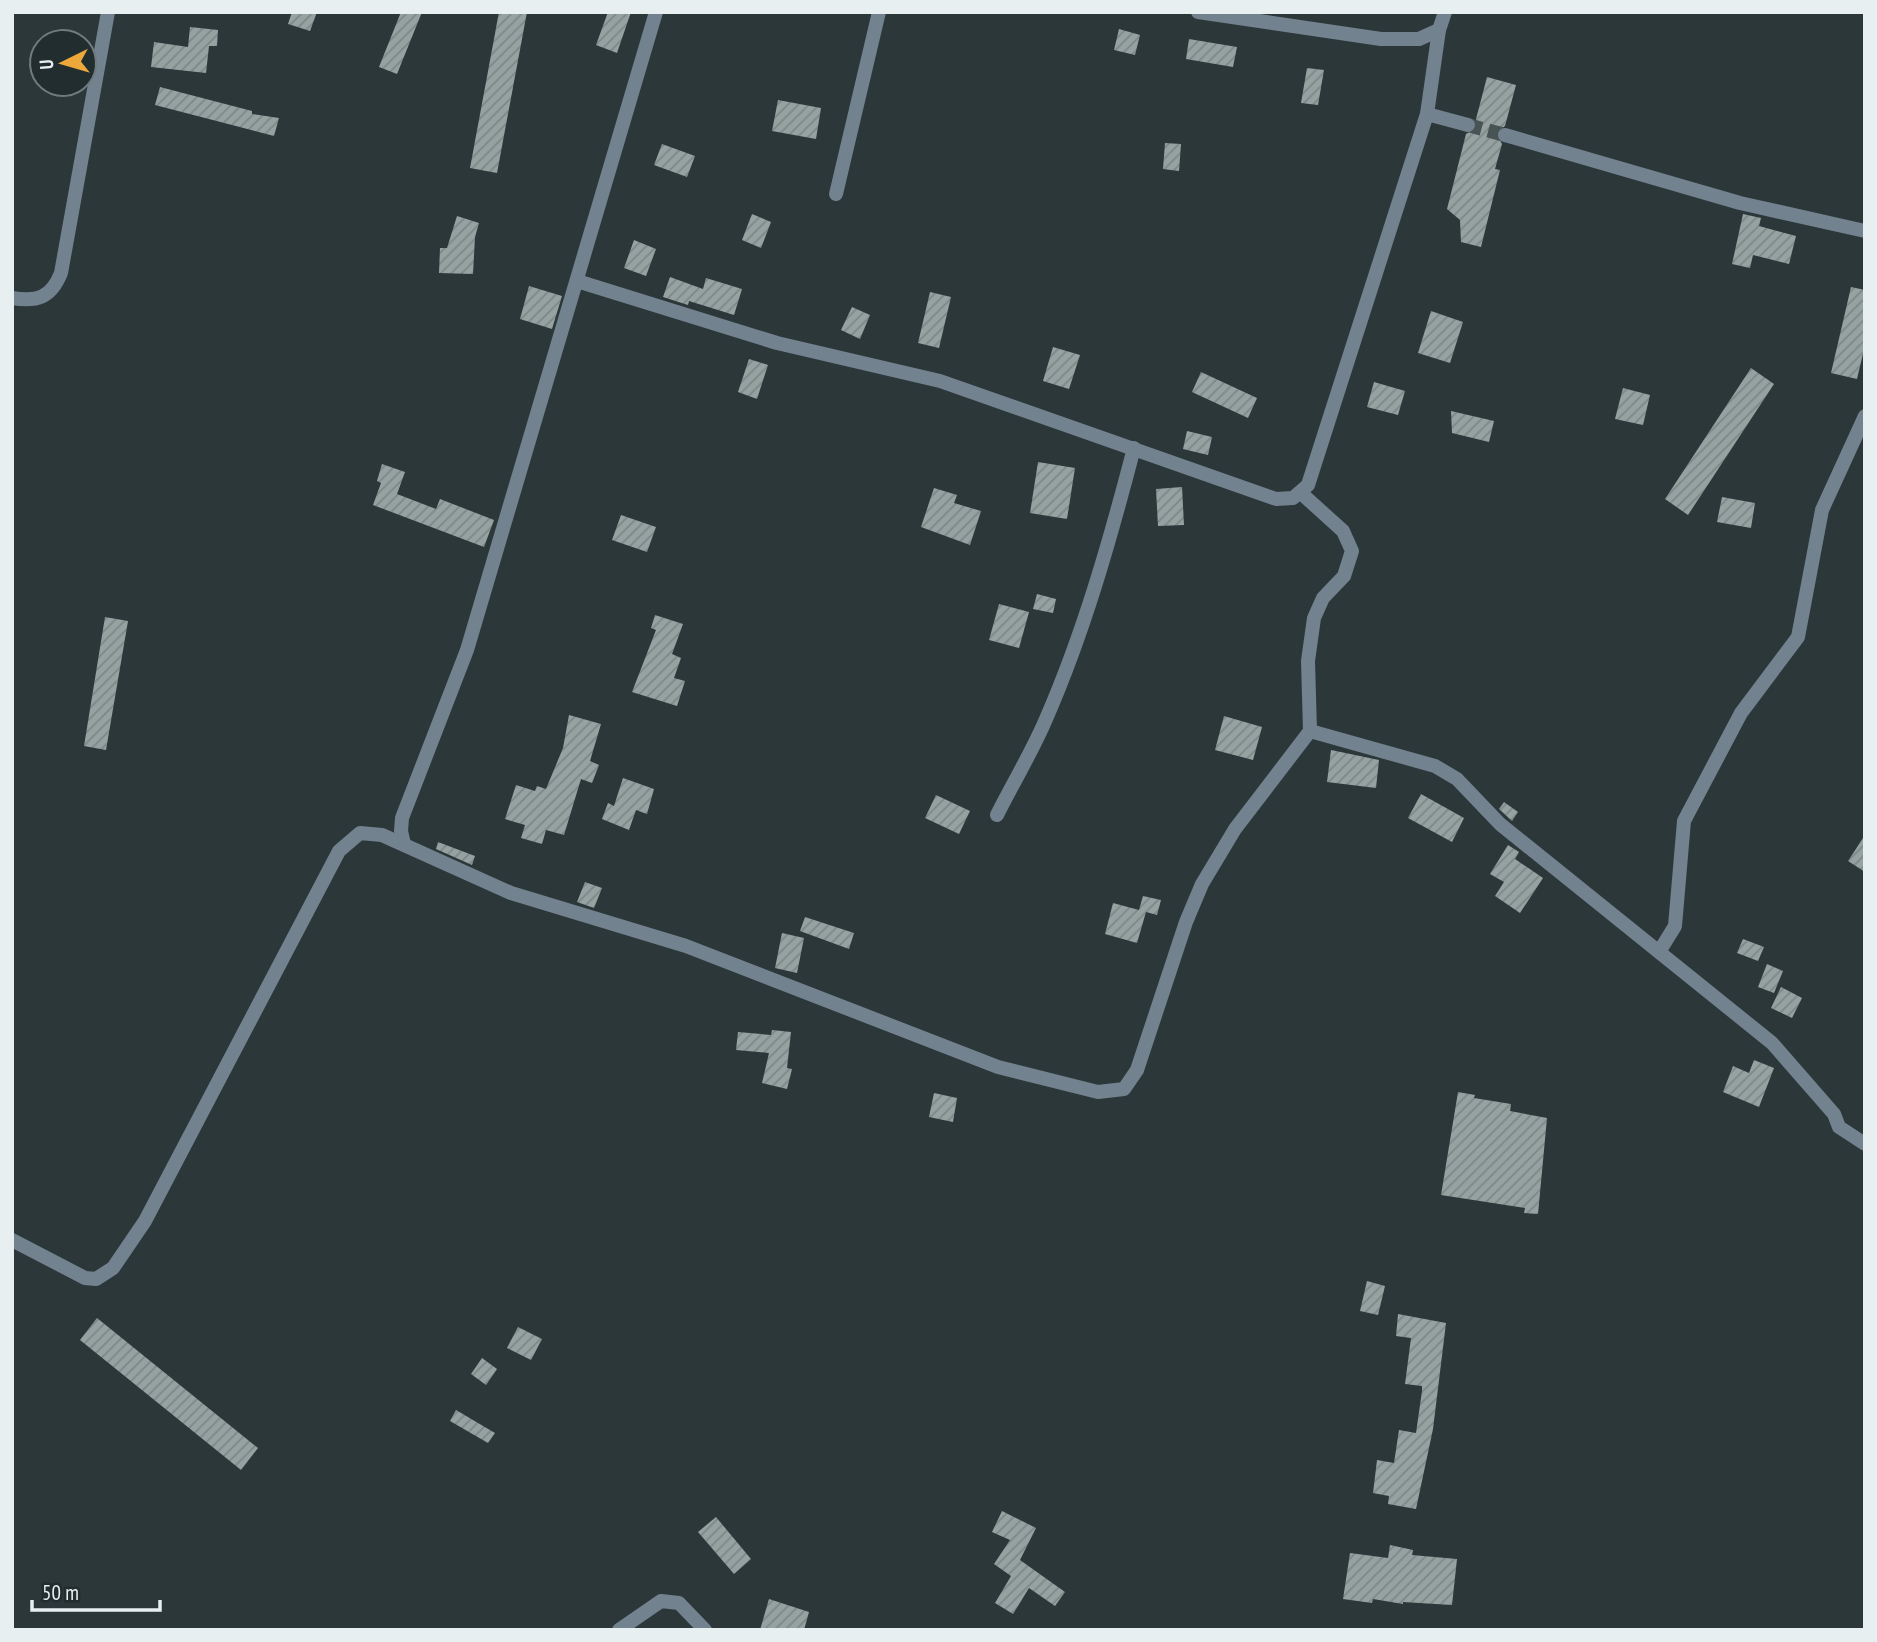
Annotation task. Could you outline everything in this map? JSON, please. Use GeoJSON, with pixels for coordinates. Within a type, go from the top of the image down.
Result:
{"type":"FeatureCollection","features":[{"type":"Feature","properties":{"kind":"street"},"geometry":{"type":"LineString","coordinates":[[12,298],[41,299],[50,292],[61,273],[107,12]]}},
{"type":"Feature","properties":{"kind":"street"},"geometry":{"type":"LineString","coordinates":[[404,844],[402,818],[467,650],[656,12]]}},
{"type":"Feature","properties":{"kind":"street"},"geometry":{"type":"LineString","coordinates":[[836,194],[879,12]]}},
{"type":"Feature","properties":{"kind":"street"},"geometry":{"type":"LineString","coordinates":[[1198,12],[1381,39],[1419,39],[1439,30]]}},
{"type":"Feature","properties":{"kind":"street"},"geometry":{"type":"LineString","coordinates":[[577,281],[777,343],[940,381],[1276,499],[1293,498],[1308,485],[1427,114],[1439,30],[1445,12]]}},
{"type":"Feature","properties":{"kind":"street"},"geometry":{"type":"LineString","coordinates":[[1427,114],[1468,125]]}},
{"type":"Feature","properties":{"kind":"street"},"geometry":{"type":"LineString","coordinates":[[1505,135],[1740,203],[1865,231]]}},
{"type":"Feature","properties":{"kind":"street"},"geometry":{"type":"LineString","coordinates":[[1660,952],[1675,926],[1684,821],[1741,713],[1798,637],[1822,510],[1865,416]]}},
{"type":"Feature","properties":{"kind":"street"},"geometry":{"type":"LineString","coordinates":[[997,815],[1045,720],[1078,637],[1105,556],[1134,448]]}},
{"type":"Feature","properties":{"kind":"street"},"geometry":{"type":"LineString","coordinates":[[12,1240],[85,1278],[96,1279],[113,1268],[167,1183],[339,851],[348,840],[360,833],[372,832],[404,844],[511,893],[686,946],[987,1063],[1050,1082],[1113,1092],[1124,1089],[1137,1070],[1186,922],[1215,860],[1235,829],[1310,731],[1308,661],[1314,618],[1323,598],[1344,576],[1352,551],[1343,531],[1301,493]]}},
{"type":"Feature","properties":{"kind":"street"},"geometry":{"type":"LineString","coordinates":[[1310,731],[1435,766],[1457,779],[1500,824],[1772,1043],[1833,1114],[1839,1127],[1865,1144]]}},
{"type":"Feature","properties":{"kind":"street"},"geometry":{"type":"LineString","coordinates":[[619,1630],[661,1601],[679,1603],[705,1630]]}},
{"type":"Feature","properties":{"kind":"building"},"geometry":{"type":"Polygon","coordinates":[[[292,12],[317,12],[310,31],[288,24],[292,12]]]}},
{"type":"Feature","properties":{"kind":"building"},"geometry":{"type":"Polygon","coordinates":[[[401,12],[422,12],[397,74],[379,67],[401,12]]]}},
{"type":"Feature","properties":{"kind":"building"},"geometry":{"type":"Polygon","coordinates":[[[499,12],[527,12],[497,173],[470,168],[499,12]]]}},
{"type":"Feature","properties":{"kind":"building"},"geometry":{"type":"Polygon","coordinates":[[[608,12],[631,12],[617,53],[596,45],[608,12]]]}},
{"type":"Feature","properties":{"kind":"building"},"geometry":{"type":"Polygon","coordinates":[[[190,27],[218,30],[217,46],[209,46],[206,73],[151,67],[154,42],[188,47],[190,27]]]}},
{"type":"Feature","properties":{"kind":"building"},"geometry":{"type":"Polygon","coordinates":[[[1119,29],[1140,35],[1135,55],[1114,50],[1119,29]]]}},
{"type":"Feature","properties":{"kind":"building"},"geometry":{"type":"Polygon","coordinates":[[[1189,39],[1237,47],[1233,67],[1186,59],[1189,39]]]}},
{"type":"Feature","properties":{"kind":"building"},"geometry":{"type":"Polygon","coordinates":[[[1307,68],[1324,70],[1318,105],[1301,103],[1307,68]]]}},
{"type":"Feature","properties":{"kind":"building"},"geometry":{"type":"Polygon","coordinates":[[[1487,77],[1516,85],[1505,126],[1496,133],[1502,144],[1495,169],[1500,170],[1481,247],[1461,242],[1460,220],[1447,209],[1466,134],[1477,128],[1476,119],[1487,77]]]}},
{"type":"Feature","properties":{"kind":"building"},"geometry":{"type":"Polygon","coordinates":[[[160,87],[252,111],[252,114],[279,118],[274,136],[155,105],[160,87]]]}},
{"type":"Feature","properties":{"kind":"building"},"geometry":{"type":"Polygon","coordinates":[[[778,100],[821,108],[816,139],[772,131],[778,100]]]}},
{"type":"Feature","properties":{"kind":"building"},"geometry":{"type":"Polygon","coordinates":[[[1165,143],[1181,144],[1179,171],[1163,169],[1165,143]]]}},
{"type":"Feature","properties":{"kind":"building"},"geometry":{"type":"Polygon","coordinates":[[[662,144],[695,156],[687,177],[654,165],[662,144]]]}},
{"type":"Feature","properties":{"kind":"building"},"geometry":{"type":"Polygon","coordinates":[[[752,214],[771,222],[761,248],[742,240],[752,214]]]}},
{"type":"Feature","properties":{"kind":"building"},"geometry":{"type":"Polygon","coordinates":[[[1743,214],[1761,218],[1759,226],[1796,236],[1789,264],[1753,255],[1750,268],[1732,264],[1743,214]]]}},
{"type":"Feature","properties":{"kind":"building"},"geometry":{"type":"Polygon","coordinates":[[[457,216],[479,223],[475,237],[473,274],[439,273],[440,248],[447,248],[457,216]]]}},
{"type":"Feature","properties":{"kind":"building"},"geometry":{"type":"Polygon","coordinates":[[[634,240],[656,249],[646,276],[624,268],[634,240]]]}},
{"type":"Feature","properties":{"kind":"building"},"geometry":{"type":"Polygon","coordinates":[[[670,277],[703,289],[706,278],[742,289],[734,315],[689,301],[688,305],[663,297],[670,277]]]}},
{"type":"Feature","properties":{"kind":"building"},"geometry":{"type":"Polygon","coordinates":[[[529,286],[562,296],[552,329],[520,319],[529,286]]]}},
{"type":"Feature","properties":{"kind":"building"},"geometry":{"type":"Polygon","coordinates":[[[1851,287],[1865,290],[1865,345],[1857,379],[1831,373],[1851,287]]]}},
{"type":"Feature","properties":{"kind":"building"},"geometry":{"type":"Polygon","coordinates":[[[930,292],[951,297],[939,348],[918,343],[930,292]]]}},
{"type":"Feature","properties":{"kind":"building"},"geometry":{"type":"Polygon","coordinates":[[[852,307],[870,315],[860,339],[841,330],[852,307]]]}},
{"type":"Feature","properties":{"kind":"building"},"geometry":{"type":"Polygon","coordinates":[[[1431,311],[1463,322],[1450,363],[1418,353],[1431,311]]]}},
{"type":"Feature","properties":{"kind":"building"},"geometry":{"type":"Polygon","coordinates":[[[1053,347],[1080,355],[1069,389],[1043,381],[1053,347]]]}},
{"type":"Feature","properties":{"kind":"building"},"geometry":{"type":"Polygon","coordinates":[[[749,359],[768,365],[757,399],[738,392],[749,359]]]}},
{"type":"Feature","properties":{"kind":"building"},"geometry":{"type":"Polygon","coordinates":[[[1751,368],[1774,384],[1688,515],[1665,499],[1751,368]]]}},
{"type":"Feature","properties":{"kind":"building"},"geometry":{"type":"Polygon","coordinates":[[[1201,372],[1257,398],[1248,418],[1192,392],[1201,372]]]}},
{"type":"Feature","properties":{"kind":"building"},"geometry":{"type":"Polygon","coordinates":[[[1374,382],[1405,391],[1398,415],[1367,407],[1374,382]]]}},
{"type":"Feature","properties":{"kind":"building"},"geometry":{"type":"Polygon","coordinates":[[[1623,388],[1650,395],[1643,425],[1615,419],[1623,388]]]}},
{"type":"Feature","properties":{"kind":"building"},"geometry":{"type":"Polygon","coordinates":[[[1451,411],[1494,421],[1489,442],[1452,433],[1451,411]]]}},
{"type":"Feature","properties":{"kind":"building"},"geometry":{"type":"Polygon","coordinates":[[[1187,431],[1212,437],[1208,455],[1183,449],[1187,431]]]}},
{"type":"Feature","properties":{"kind":"building"},"geometry":{"type":"Polygon","coordinates":[[[1038,462],[1075,468],[1067,519],[1030,513],[1038,462]]]}},
{"type":"Feature","properties":{"kind":"building"},"geometry":{"type":"Polygon","coordinates":[[[382,464],[405,472],[397,494],[436,509],[440,499],[494,520],[484,547],[373,505],[381,483],[377,481],[382,464]]]}},
{"type":"Feature","properties":{"kind":"building"},"geometry":{"type":"Polygon","coordinates":[[[1182,487],[1184,525],[1158,526],[1156,489],[1182,487]]]}},
{"type":"Feature","properties":{"kind":"building"},"geometry":{"type":"Polygon","coordinates":[[[934,488],[957,495],[954,503],[981,511],[970,545],[921,527],[934,488]]]}},
{"type":"Feature","properties":{"kind":"building"},"geometry":{"type":"Polygon","coordinates":[[[1722,497],[1755,503],[1751,528],[1717,522],[1722,497]]]}},
{"type":"Feature","properties":{"kind":"building"},"geometry":{"type":"Polygon","coordinates":[[[621,515],[656,527],[647,552],[612,540],[621,515]]]}},
{"type":"Feature","properties":{"kind":"building"},"geometry":{"type":"Polygon","coordinates":[[[1037,594],[1056,599],[1053,613],[1033,609],[1037,594]]]}},
{"type":"Feature","properties":{"kind":"building"},"geometry":{"type":"Polygon","coordinates":[[[999,604],[1029,612],[1019,648],[989,640],[999,604]]]}},
{"type":"Feature","properties":{"kind":"building"},"geometry":{"type":"Polygon","coordinates":[[[655,615],[683,624],[672,654],[681,658],[674,678],[685,681],[677,706],[632,692],[656,630],[651,628],[655,615]]]}},
{"type":"Feature","properties":{"kind":"building"},"geometry":{"type":"Polygon","coordinates":[[[105,617],[128,621],[106,750],[84,746],[105,617]]]}},
{"type":"Feature","properties":{"kind":"building"},"geometry":{"type":"Polygon","coordinates":[[[569,715],[601,724],[590,761],[599,765],[592,783],[581,779],[564,835],[546,830],[542,844],[521,838],[525,825],[505,819],[516,785],[535,791],[537,786],[546,789],[563,748],[569,715]]]}},
{"type":"Feature","properties":{"kind":"building"},"geometry":{"type":"Polygon","coordinates":[[[1224,716],[1262,727],[1253,760],[1215,750],[1224,716]]]}},
{"type":"Feature","properties":{"kind":"building"},"geometry":{"type":"Polygon","coordinates":[[[1331,750],[1379,760],[1376,788],[1327,782],[1331,750]]]}},
{"type":"Feature","properties":{"kind":"building"},"geometry":{"type":"Polygon","coordinates":[[[623,778],[654,789],[647,814],[636,810],[629,830],[602,819],[608,803],[614,806],[623,778]]]}},
{"type":"Feature","properties":{"kind":"building"},"geometry":{"type":"Polygon","coordinates":[[[1421,794],[1464,818],[1452,842],[1408,818],[1421,794]]]}},
{"type":"Feature","properties":{"kind":"building"},"geometry":{"type":"Polygon","coordinates":[[[936,795],[970,811],[959,834],[925,818],[936,795]]]}},
{"type":"Feature","properties":{"kind":"building"},"geometry":{"type":"Polygon","coordinates":[[[1504,802],[1518,812],[1512,821],[1499,809],[1504,802]]]}},
{"type":"Feature","properties":{"kind":"building"},"geometry":{"type":"Polygon","coordinates":[[[1865,835],[1865,872],[1848,861],[1865,835]]]}},
{"type":"Feature","properties":{"kind":"building"},"geometry":{"type":"Polygon","coordinates":[[[438,842],[475,856],[472,865],[436,849],[438,842]]]}},
{"type":"Feature","properties":{"kind":"building"},"geometry":{"type":"Polygon","coordinates":[[[1508,845],[1519,852],[1515,859],[1543,878],[1520,913],[1495,896],[1504,882],[1490,874],[1508,845]]]}},
{"type":"Feature","properties":{"kind":"building"},"geometry":{"type":"Polygon","coordinates":[[[585,882],[602,888],[594,908],[577,902],[585,882]]]}},
{"type":"Feature","properties":{"kind":"building"},"geometry":{"type":"Polygon","coordinates":[[[1143,896],[1161,900],[1157,915],[1146,912],[1137,943],[1105,934],[1113,903],[1139,910],[1143,896]]]}},
{"type":"Feature","properties":{"kind":"building"},"geometry":{"type":"Polygon","coordinates":[[[805,917],[854,933],[849,949],[800,931],[805,917]]]}},
{"type":"Feature","properties":{"kind":"building"},"geometry":{"type":"Polygon","coordinates":[[[782,933],[804,938],[797,973],[775,968],[782,933]]]}},
{"type":"Feature","properties":{"kind":"building"},"geometry":{"type":"Polygon","coordinates":[[[1743,939],[1764,947],[1758,961],[1737,953],[1743,939]]]}},
{"type":"Feature","properties":{"kind":"building"},"geometry":{"type":"Polygon","coordinates":[[[1767,964],[1783,971],[1774,993],[1758,987],[1767,964]]]}},
{"type":"Feature","properties":{"kind":"building"},"geometry":{"type":"Polygon","coordinates":[[[1781,987],[1802,998],[1792,1018],[1771,1008],[1781,987]]]}},
{"type":"Feature","properties":{"kind":"building"},"geometry":{"type":"Polygon","coordinates":[[[772,1030],[791,1032],[787,1068],[792,1069],[787,1089],[762,1083],[769,1053],[736,1050],[738,1032],[771,1035],[772,1030]]]}},
{"type":"Feature","properties":{"kind":"building"},"geometry":{"type":"Polygon","coordinates":[[[1754,1060],[1774,1068],[1759,1107],[1723,1092],[1733,1066],[1749,1073],[1754,1060]]]}},
{"type":"Feature","properties":{"kind":"building"},"geometry":{"type":"Polygon","coordinates":[[[1458,1092],[1475,1095],[1474,1098],[1511,1104],[1510,1111],[1547,1118],[1538,1214],[1524,1213],[1525,1208],[1441,1195],[1458,1092]]]}},
{"type":"Feature","properties":{"kind":"building"},"geometry":{"type":"Polygon","coordinates":[[[934,1093],[957,1098],[953,1122],[929,1117],[934,1093]]]}},
{"type":"Feature","properties":{"kind":"building"},"geometry":{"type":"Polygon","coordinates":[[[1367,1281],[1385,1286],[1378,1315],[1360,1311],[1367,1281]]]}},
{"type":"Feature","properties":{"kind":"building"},"geometry":{"type":"Polygon","coordinates":[[[1398,1314],[1446,1323],[1433,1429],[1416,1509],[1388,1504],[1389,1496],[1373,1493],[1377,1460],[1394,1463],[1399,1430],[1416,1433],[1422,1391],[1422,1386],[1405,1384],[1411,1338],[1396,1336],[1398,1314]]]}},
{"type":"Feature","properties":{"kind":"building"},"geometry":{"type":"Polygon","coordinates":[[[97,1318],[258,1448],[241,1470],[80,1340],[97,1318]]]}},
{"type":"Feature","properties":{"kind":"building"},"geometry":{"type":"Polygon","coordinates":[[[518,1327],[542,1339],[531,1360],[507,1348],[518,1327]]]}},
{"type":"Feature","properties":{"kind":"building"},"geometry":{"type":"Polygon","coordinates":[[[482,1358],[497,1369],[486,1385],[471,1374],[482,1358]]]}},
{"type":"Feature","properties":{"kind":"building"},"geometry":{"type":"Polygon","coordinates":[[[456,1410],[495,1433],[488,1443],[450,1421],[456,1410]]]}},
{"type":"Feature","properties":{"kind":"building"},"geometry":{"type":"Polygon","coordinates":[[[1002,1511],[1036,1528],[1020,1560],[1065,1592],[1055,1606],[1029,1588],[1013,1614],[995,1603],[1011,1576],[994,1564],[1010,1540],[992,1532],[1002,1511]]]}},
{"type":"Feature","properties":{"kind":"building"},"geometry":{"type":"Polygon","coordinates":[[[716,1517],[751,1559],[734,1574],[698,1532],[716,1517]]]}},
{"type":"Feature","properties":{"kind":"building"},"geometry":{"type":"Polygon","coordinates":[[[1390,1545],[1413,1550],[1412,1555],[1457,1559],[1452,1605],[1403,1604],[1373,1599],[1372,1603],[1343,1599],[1350,1553],[1388,1558],[1390,1545]]]}},
{"type":"Feature","properties":{"kind":"building"},"geometry":{"type":"Polygon","coordinates":[[[769,1599],[809,1612],[804,1630],[760,1630],[769,1599]]]}},
{"type":"Feature","properties":{"kind":"tunnel"},"geometry":{"type":"LineString","coordinates":[[1468,125],[1505,135]]}}]}
